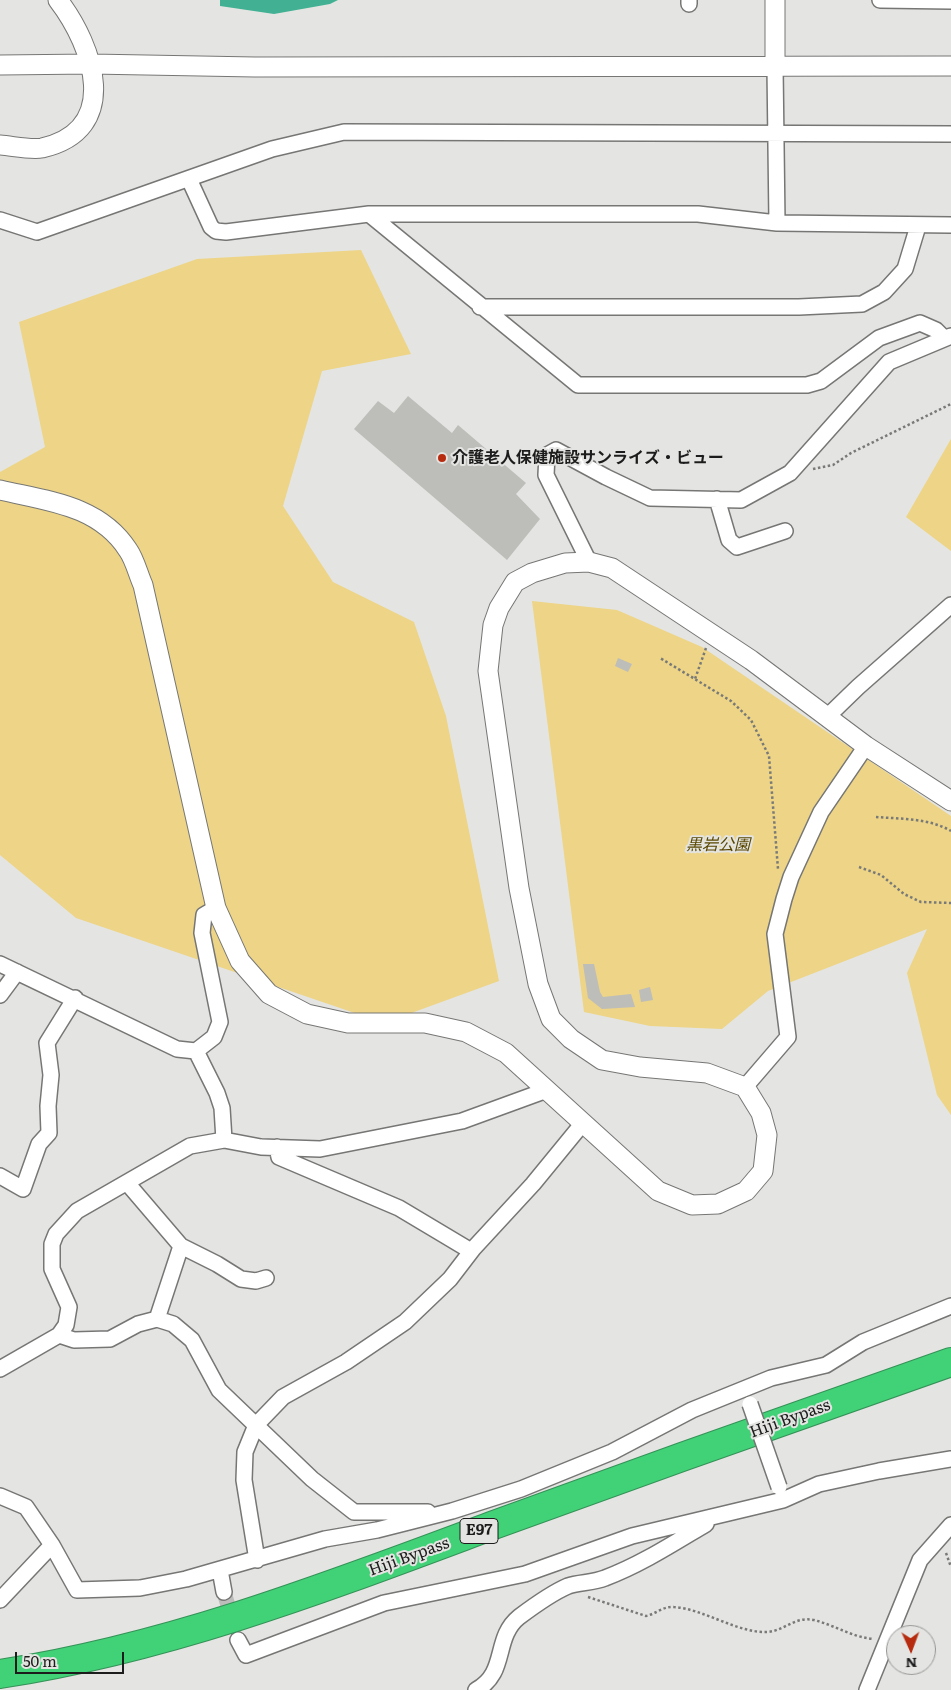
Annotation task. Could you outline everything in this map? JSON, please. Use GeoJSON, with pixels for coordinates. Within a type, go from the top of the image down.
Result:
{"type":"FeatureCollection","features":[{"type":"Feature","properties":{"kind":"highway","name":"Hiji Bypass"},"geometry":{"type":"LineString","coordinates":[[0,1674],[92,1658],[158,1641],[283,1602],[951,1362]]}},
{"type":"Feature","properties":{"kind":"street"},"geometry":{"type":"LineString","coordinates":[[0,145],[40,148],[65,140],[84,126],[94,101],[90,64],[85,43],[71,16],[58,0]]}},
{"type":"Feature","properties":{"kind":"street"},"geometry":{"type":"LineString","coordinates":[[775,0],[777,223]]}},
{"type":"Feature","properties":{"kind":"street"},"geometry":{"type":"LineString","coordinates":[[880,0],[951,1]]}},
{"type":"Feature","properties":{"kind":"street"},"geometry":{"type":"LineString","coordinates":[[0,65],[90,64],[255,67],[951,66]]}},
{"type":"Feature","properties":{"kind":"street"},"geometry":{"type":"LineString","coordinates":[[0,220],[37,232],[272,149],[344,132],[951,134]]}},
{"type":"Feature","properties":{"kind":"street"},"geometry":{"type":"LineString","coordinates":[[189,178],[211,227],[216,231],[226,232],[340,216],[369,214],[698,214],[777,223],[951,225]]}},
{"type":"Feature","properties":{"kind":"street"},"geometry":{"type":"LineString","coordinates":[[369,214],[480,307],[578,385],[807,385],[821,381],[879,338],[920,323],[948,337]]}},
{"type":"Feature","properties":{"kind":"street"},"geometry":{"type":"LineString","coordinates":[[480,307],[799,307],[862,304],[884,292],[905,269],[918,226]]}},
{"type":"Feature","properties":{"kind":"street"},"geometry":{"type":"LineString","coordinates":[[589,562],[546,475],[547,454],[556,450],[606,478],[650,498],[741,500],[790,473],[889,362],[948,337]]}},
{"type":"Feature","properties":{"kind":"street"},"geometry":{"type":"LineString","coordinates":[[0,490],[76,507],[104,523],[128,550],[143,586],[216,908],[240,961],[269,994],[306,1014],[348,1023],[425,1023],[466,1032],[506,1053],[658,1191],[692,1205],[718,1204],[746,1191],[763,1171],[767,1136],[761,1113],[744,1087],[707,1073],[640,1067],[602,1060],[571,1039],[551,1019],[538,984],[519,888],[488,671],[493,625],[499,608],[515,582],[532,573],[565,563],[589,562],[612,568],[711,634],[866,746],[951,801]]}},
{"type":"Feature","properties":{"kind":"street"},"geometry":{"type":"LineString","coordinates":[[717,499],[729,540],[737,547],[785,531]]}},
{"type":"Feature","properties":{"kind":"street"},"geometry":{"type":"LineString","coordinates":[[827,717],[858,686],[951,605]]}},
{"type":"Feature","properties":{"kind":"street"},"geometry":{"type":"LineString","coordinates":[[744,1087],[788,1037],[775,934],[791,877],[821,812],[866,746]]}},
{"type":"Feature","properties":{"kind":"street"},"geometry":{"type":"LineString","coordinates":[[0,964],[75,998],[177,1049],[196,1051],[214,1037],[220,1022],[202,933],[204,915],[216,908]]}},
{"type":"Feature","properties":{"kind":"street"},"geometry":{"type":"LineString","coordinates":[[0,995],[17,972]]}},
{"type":"Feature","properties":{"kind":"street"},"geometry":{"type":"LineString","coordinates":[[0,1176],[22,1189],[38,1144],[49,1133],[48,1106],[51,1075],[48,1043],[75,998]]}},
{"type":"Feature","properties":{"kind":"street"},"geometry":{"type":"LineString","coordinates":[[196,1051],[218,1093],[222,1108],[224,1140]]}},
{"type":"Feature","properties":{"kind":"street"},"geometry":{"type":"LineString","coordinates":[[0,1369],[60,1335],[66,1325],[69,1306],[52,1269],[52,1244],[56,1234],[77,1211],[128,1184],[190,1146],[224,1140],[277,1147],[320,1149],[462,1121],[547,1090]]}},
{"type":"Feature","properties":{"kind":"street"},"geometry":{"type":"LineString","coordinates":[[257,1560],[244,1480],[245,1452],[256,1425],[283,1397],[346,1362],[405,1322],[450,1279],[471,1251],[533,1184],[583,1123]]}},
{"type":"Feature","properties":{"kind":"street"},"geometry":{"type":"LineString","coordinates":[[277,1147],[279,1157],[399,1208],[471,1251]]}},
{"type":"Feature","properties":{"kind":"street"},"geometry":{"type":"LineString","coordinates":[[128,1184],[181,1246],[217,1264],[240,1279],[256,1281],[266,1278]]}},
{"type":"Feature","properties":{"kind":"street"},"geometry":{"type":"LineString","coordinates":[[157,1319],[181,1246]]}},
{"type":"Feature","properties":{"kind":"street"},"geometry":{"type":"LineString","coordinates":[[0,1496],[26,1507],[52,1545],[77,1590],[140,1588],[220,1570],[325,1539],[377,1530],[452,1512],[521,1489],[612,1452],[692,1410],[771,1378],[826,1365],[863,1342],[951,1306]]}},
{"type":"Feature","properties":{"kind":"street"},"geometry":{"type":"LineString","coordinates":[[60,1335],[74,1340],[110,1339],[138,1324],[157,1319],[173,1324],[192,1340],[219,1390],[312,1479],[354,1512],[452,1512]]}},
{"type":"Feature","properties":{"kind":"street"},"geometry":{"type":"LineString","coordinates":[[744,1390],[781,1493]]}},
{"type":"Feature","properties":{"kind":"street"},"geometry":{"type":"LineString","coordinates":[[476,1690],[491,1679],[498,1666],[503,1641],[518,1618],[567,1586],[604,1578],[723,1515],[781,1493],[879,1470],[951,1459]]}},
{"type":"Feature","properties":{"kind":"street"},"geometry":{"type":"LineString","coordinates":[[238,1640],[246,1656],[384,1603],[525,1574],[632,1536],[723,1515]]}},
{"type":"Feature","properties":{"kind":"street"},"geometry":{"type":"LineString","coordinates":[[894,1625],[920,1560],[951,1525]]}},
{"type":"Feature","properties":{"kind":"street"},"geometry":{"type":"LineString","coordinates":[[0,1600],[52,1545]]}},
{"type":"Feature","properties":{"kind":"street"},"geometry":{"type":"LineString","coordinates":[[220,1570],[224,1592]]}},
{"type":"Feature","properties":{"kind":"street"},"geometry":{"type":"LineString","coordinates":[[867,1690],[886,1645]]}},
{"type":"Feature","properties":{"kind":"path"},"geometry":{"type":"LineString","coordinates":[[790,473],[833,465],[851,453],[951,404]]}},
{"type":"Feature","properties":{"kind":"path"},"geometry":{"type":"LineString","coordinates":[[695,678],[711,634]]}},
{"type":"Feature","properties":{"kind":"path"},"geometry":{"type":"LineString","coordinates":[[688,674],[674,666],[660,658],[731,701],[751,720],[769,756],[779,878]]}},
{"type":"Feature","properties":{"kind":"path"},"geometry":{"type":"LineString","coordinates":[[876,817],[920,821],[941,826],[951,831]]}},
{"type":"Feature","properties":{"kind":"path"},"geometry":{"type":"LineString","coordinates":[[859,867],[881,875],[904,894],[921,902],[951,902]]}},
{"type":"Feature","properties":{"kind":"path"},"geometry":{"type":"LineString","coordinates":[[567,1586],[599,1602],[646,1616],[651,1615],[660,1608],[672,1606],[768,1632],[802,1619],[814,1620],[863,1638],[880,1638],[886,1634]]}},
{"type":"Feature","properties":{"kind":"green space"},"geometry":{"type":"Polygon","coordinates":[[[361,250],[411,354],[322,371],[283,506],[333,582],[414,622],[446,716],[499,981],[384,1023],[76,918],[0,855],[0,472],[45,447],[19,322],[197,259],[361,250]]]}},
{"type":"Feature","properties":{"kind":"green space"},"geometry":{"type":"Polygon","coordinates":[[[951,439],[951,551],[906,517],[951,439]]]}},
{"type":"Feature","properties":{"kind":"green space","name":"黒岩公園"},"geometry":{"type":"Polygon","coordinates":[[[532,601],[617,610],[702,647],[951,816],[951,1115],[937,1095],[907,973],[927,929],[768,991],[722,1029],[650,1026],[584,1012],[532,601]]]}},
{"type":"Feature","properties":{"kind":"shaded area"},"geometry":{"type":"Polygon","coordinates":[[[220,0],[338,0],[330,4],[274,14],[220,6],[220,0]]]}},
{"type":"Feature","properties":{"kind":"building","name":"介護老人保健施設サンライズ・ビュー"},"geometry":{"type":"Polygon","coordinates":[[[408,396],[452,433],[458,425],[526,483],[516,494],[540,519],[507,560],[354,429],[378,401],[394,413],[408,396]]]}},
{"type":"Feature","properties":{"kind":"building"},"geometry":{"type":"Polygon","coordinates":[[[618,658],[632,664],[628,672],[615,666],[618,658]]]}},
{"type":"Feature","properties":{"kind":"building"},"geometry":{"type":"Polygon","coordinates":[[[583,964],[594,964],[600,992],[603,997],[631,994],[635,1007],[602,1009],[588,998],[583,964]]]}},
{"type":"Feature","properties":{"kind":"building"},"geometry":{"type":"Polygon","coordinates":[[[650,987],[653,1000],[641,1002],[639,990],[650,987]]]}},
{"type":"Feature","properties":{"kind":"tunnel"},"geometry":{"type":"LineString","coordinates":[[224,1592],[238,1640]]}},
{"type":"Feature","properties":{"kind":"place","name":"介護老人保健施設サンライズ・ビュー"},"geometry":{"type":"Point","coordinates":[442,458]}}]}
